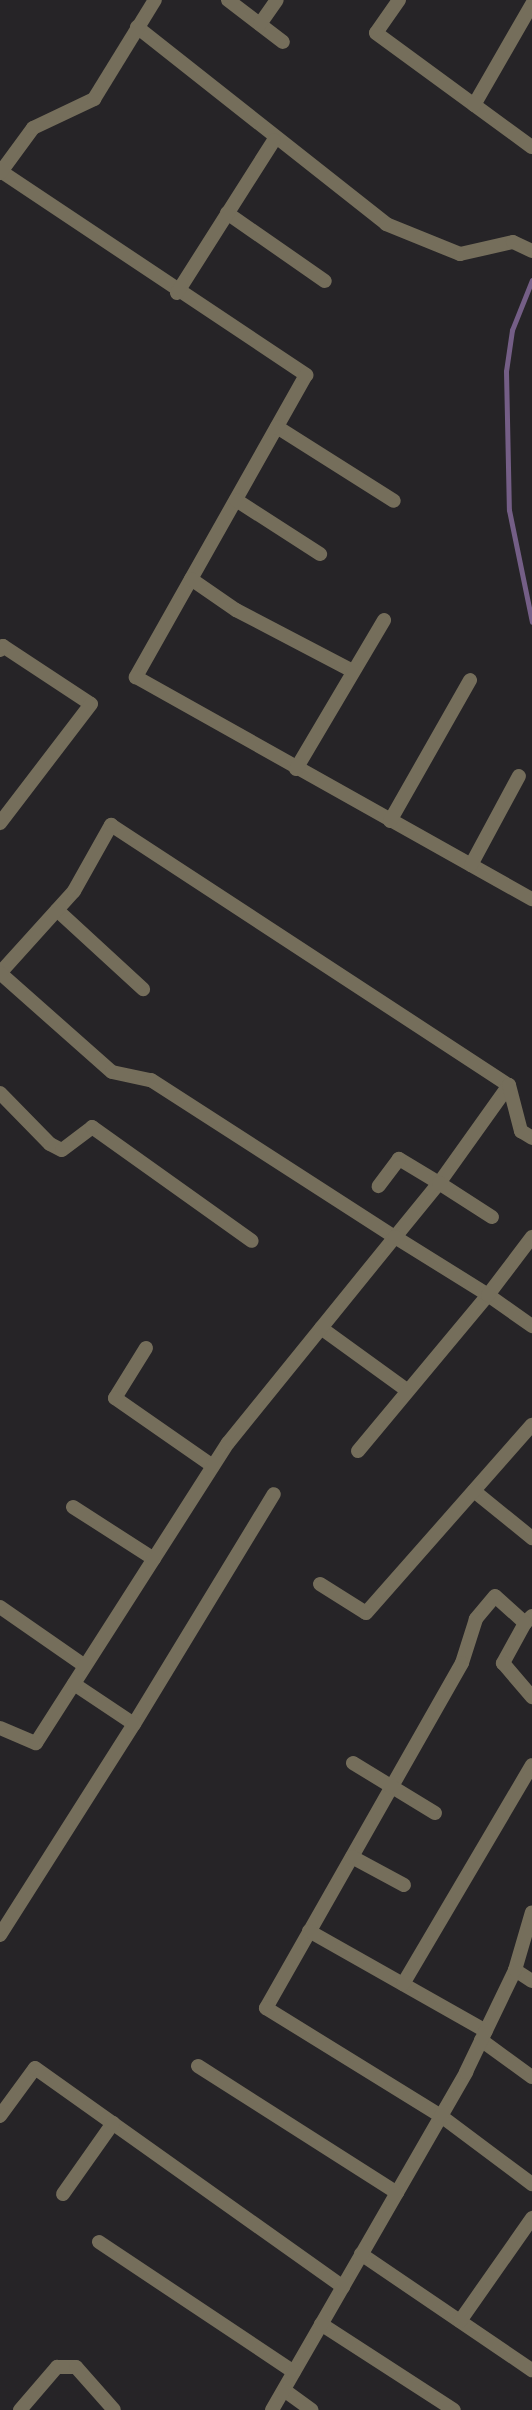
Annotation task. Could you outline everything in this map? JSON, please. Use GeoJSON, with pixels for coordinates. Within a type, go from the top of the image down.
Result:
{"type":"FeatureCollection","features":[{"type":"Feature","properties":{"kind":"street"},"geometry":{"type":"LineString","coordinates":[[155,0],[94,99],[33,128],[1,172],[177,293],[306,375],[136,677],[532,899]]}},
{"type":"Feature","properties":{"kind":"street"},"geometry":{"type":"LineString","coordinates":[[228,0],[283,42]]}},
{"type":"Feature","properties":{"kind":"street"},"geometry":{"type":"LineString","coordinates":[[260,24],[277,0]]}},
{"type":"Feature","properties":{"kind":"street"},"geometry":{"type":"LineString","coordinates":[[399,0],[376,33],[532,147]]}},
{"type":"Feature","properties":{"kind":"street"},"geometry":{"type":"LineString","coordinates":[[474,105],[532,4]]}},
{"type":"Feature","properties":{"kind":"street"},"geometry":{"type":"LineString","coordinates":[[137,27],[274,140],[386,224],[460,254],[513,242],[532,251]]}},
{"type":"Feature","properties":{"kind":"street"},"geometry":{"type":"LineString","coordinates":[[177,293],[274,140]]}},
{"type":"Feature","properties":{"kind":"street"},"geometry":{"type":"LineString","coordinates":[[227,213],[325,281]]}},
{"type":"Feature","properties":{"kind":"street"},"geometry":{"type":"LineString","coordinates":[[277,427],[394,501]]}},
{"type":"Feature","properties":{"kind":"street"},"geometry":{"type":"LineString","coordinates":[[236,499],[320,554]]}},
{"type":"Feature","properties":{"kind":"street"},"geometry":{"type":"LineString","coordinates":[[191,579],[236,610],[351,670]]}},
{"type":"Feature","properties":{"kind":"street"},"geometry":{"type":"LineString","coordinates":[[296,769],[351,670],[384,620]]}},
{"type":"Feature","properties":{"kind":"street"},"geometry":{"type":"LineString","coordinates":[[0,650],[3,646],[91,704],[0,823]]}},
{"type":"Feature","properties":{"kind":"street"},"geometry":{"type":"LineString","coordinates":[[390,821],[471,680]]}},
{"type":"Feature","properties":{"kind":"street"},"geometry":{"type":"LineString","coordinates":[[471,866],[519,776]]}},
{"type":"Feature","properties":{"kind":"street"},"geometry":{"type":"LineString","coordinates":[[530,1322],[151,1080],[112,1072],[0,973],[57,909],[111,825],[509,1085],[521,1131],[532,1138]]}},
{"type":"Feature","properties":{"kind":"street"},"geometry":{"type":"LineString","coordinates":[[57,909],[143,989]]}},
{"type":"Feature","properties":{"kind":"street"},"geometry":{"type":"LineString","coordinates":[[0,1728],[36,1743],[213,1466],[439,1183],[509,1085]]}},
{"type":"Feature","properties":{"kind":"street"},"geometry":{"type":"LineString","coordinates":[[0,1093],[50,1144],[62,1150],[93,1128],[252,1241]]}},
{"type":"Feature","properties":{"kind":"street"},"geometry":{"type":"LineString","coordinates":[[379,1186],[399,1159],[492,1217]]}},
{"type":"Feature","properties":{"kind":"street"},"geometry":{"type":"LineString","coordinates":[[358,1451],[488,1295],[532,1237]]}},
{"type":"Feature","properties":{"kind":"street"},"geometry":{"type":"LineString","coordinates":[[321,1328],[408,1391]]}},
{"type":"Feature","properties":{"kind":"street"},"geometry":{"type":"LineString","coordinates":[[146,1348],[115,1398],[213,1466]]}},
{"type":"Feature","properties":{"kind":"street"},"geometry":{"type":"LineString","coordinates":[[320,1584],[366,1613],[532,1425]]}},
{"type":"Feature","properties":{"kind":"street"},"geometry":{"type":"LineString","coordinates":[[474,1491],[532,1538]]}},
{"type":"Feature","properties":{"kind":"street"},"geometry":{"type":"LineString","coordinates":[[0,1936],[134,1724],[274,1494]]}},
{"type":"Feature","properties":{"kind":"street"},"geometry":{"type":"LineString","coordinates":[[73,1507],[154,1559]]}},
{"type":"Feature","properties":{"kind":"street"},"geometry":{"type":"LineString","coordinates":[[532,1697],[503,1663],[528,1620],[495,1596],[476,1619],[462,1663],[265,2008],[441,2116],[532,2184]]}},
{"type":"Feature","properties":{"kind":"street"},"geometry":{"type":"LineString","coordinates":[[0,1607],[85,1666]]}},
{"type":"Feature","properties":{"kind":"street"},"geometry":{"type":"LineString","coordinates":[[74,1684],[134,1724]]}},
{"type":"Feature","properties":{"kind":"street"},"geometry":{"type":"LineString","coordinates":[[353,1763],[435,1813]]}},
{"type":"Feature","properties":{"kind":"street"},"geometry":{"type":"LineString","coordinates":[[403,1984],[532,1765]]}},
{"type":"Feature","properties":{"kind":"street"},"geometry":{"type":"LineString","coordinates":[[352,1857],[404,1885]]}},
{"type":"Feature","properties":{"kind":"street"},"geometry":{"type":"LineString","coordinates":[[272,2410],[441,2116],[515,1970],[532,1913]]}},
{"type":"Feature","properties":{"kind":"street"},"geometry":{"type":"LineString","coordinates":[[309,1931],[403,1984],[483,2035],[532,2077]]}},
{"type":"Feature","properties":{"kind":"street"},"geometry":{"type":"LineString","coordinates":[[515,1970],[532,1981]]}},
{"type":"Feature","properties":{"kind":"street"},"geometry":{"type":"LineString","coordinates":[[198,2066],[397,2193]]}},
{"type":"Feature","properties":{"kind":"street"},"geometry":{"type":"LineString","coordinates":[[0,2116],[35,2068],[343,2287]]}},
{"type":"Feature","properties":{"kind":"street"},"geometry":{"type":"LineString","coordinates":[[62,2194],[113,2123]]}},
{"type":"Feature","properties":{"kind":"street"},"geometry":{"type":"LineString","coordinates":[[460,2321],[532,2218]]}},
{"type":"Feature","properties":{"kind":"street"},"geometry":{"type":"LineString","coordinates":[[99,2242],[294,2372]]}},
{"type":"Feature","properties":{"kind":"street"},"geometry":{"type":"LineString","coordinates":[[361,2254],[532,2370]]}},
{"type":"Feature","properties":{"kind":"street"},"geometry":{"type":"LineString","coordinates":[[321,2324],[454,2410]]}},
{"type":"Feature","properties":{"kind":"street"},"geometry":{"type":"LineString","coordinates":[[20,2410],[57,2367],[76,2367],[114,2410]]}},
{"type":"Feature","properties":{"kind":"street"},"geometry":{"type":"LineString","coordinates":[[284,2390],[312,2410]]}},
{"type":"Feature","properties":{"kind":"waterway"},"geometry":{"type":"LineString","coordinates":[[532,280],[512,330],[506,371],[509,510],[532,622]]}}]}
